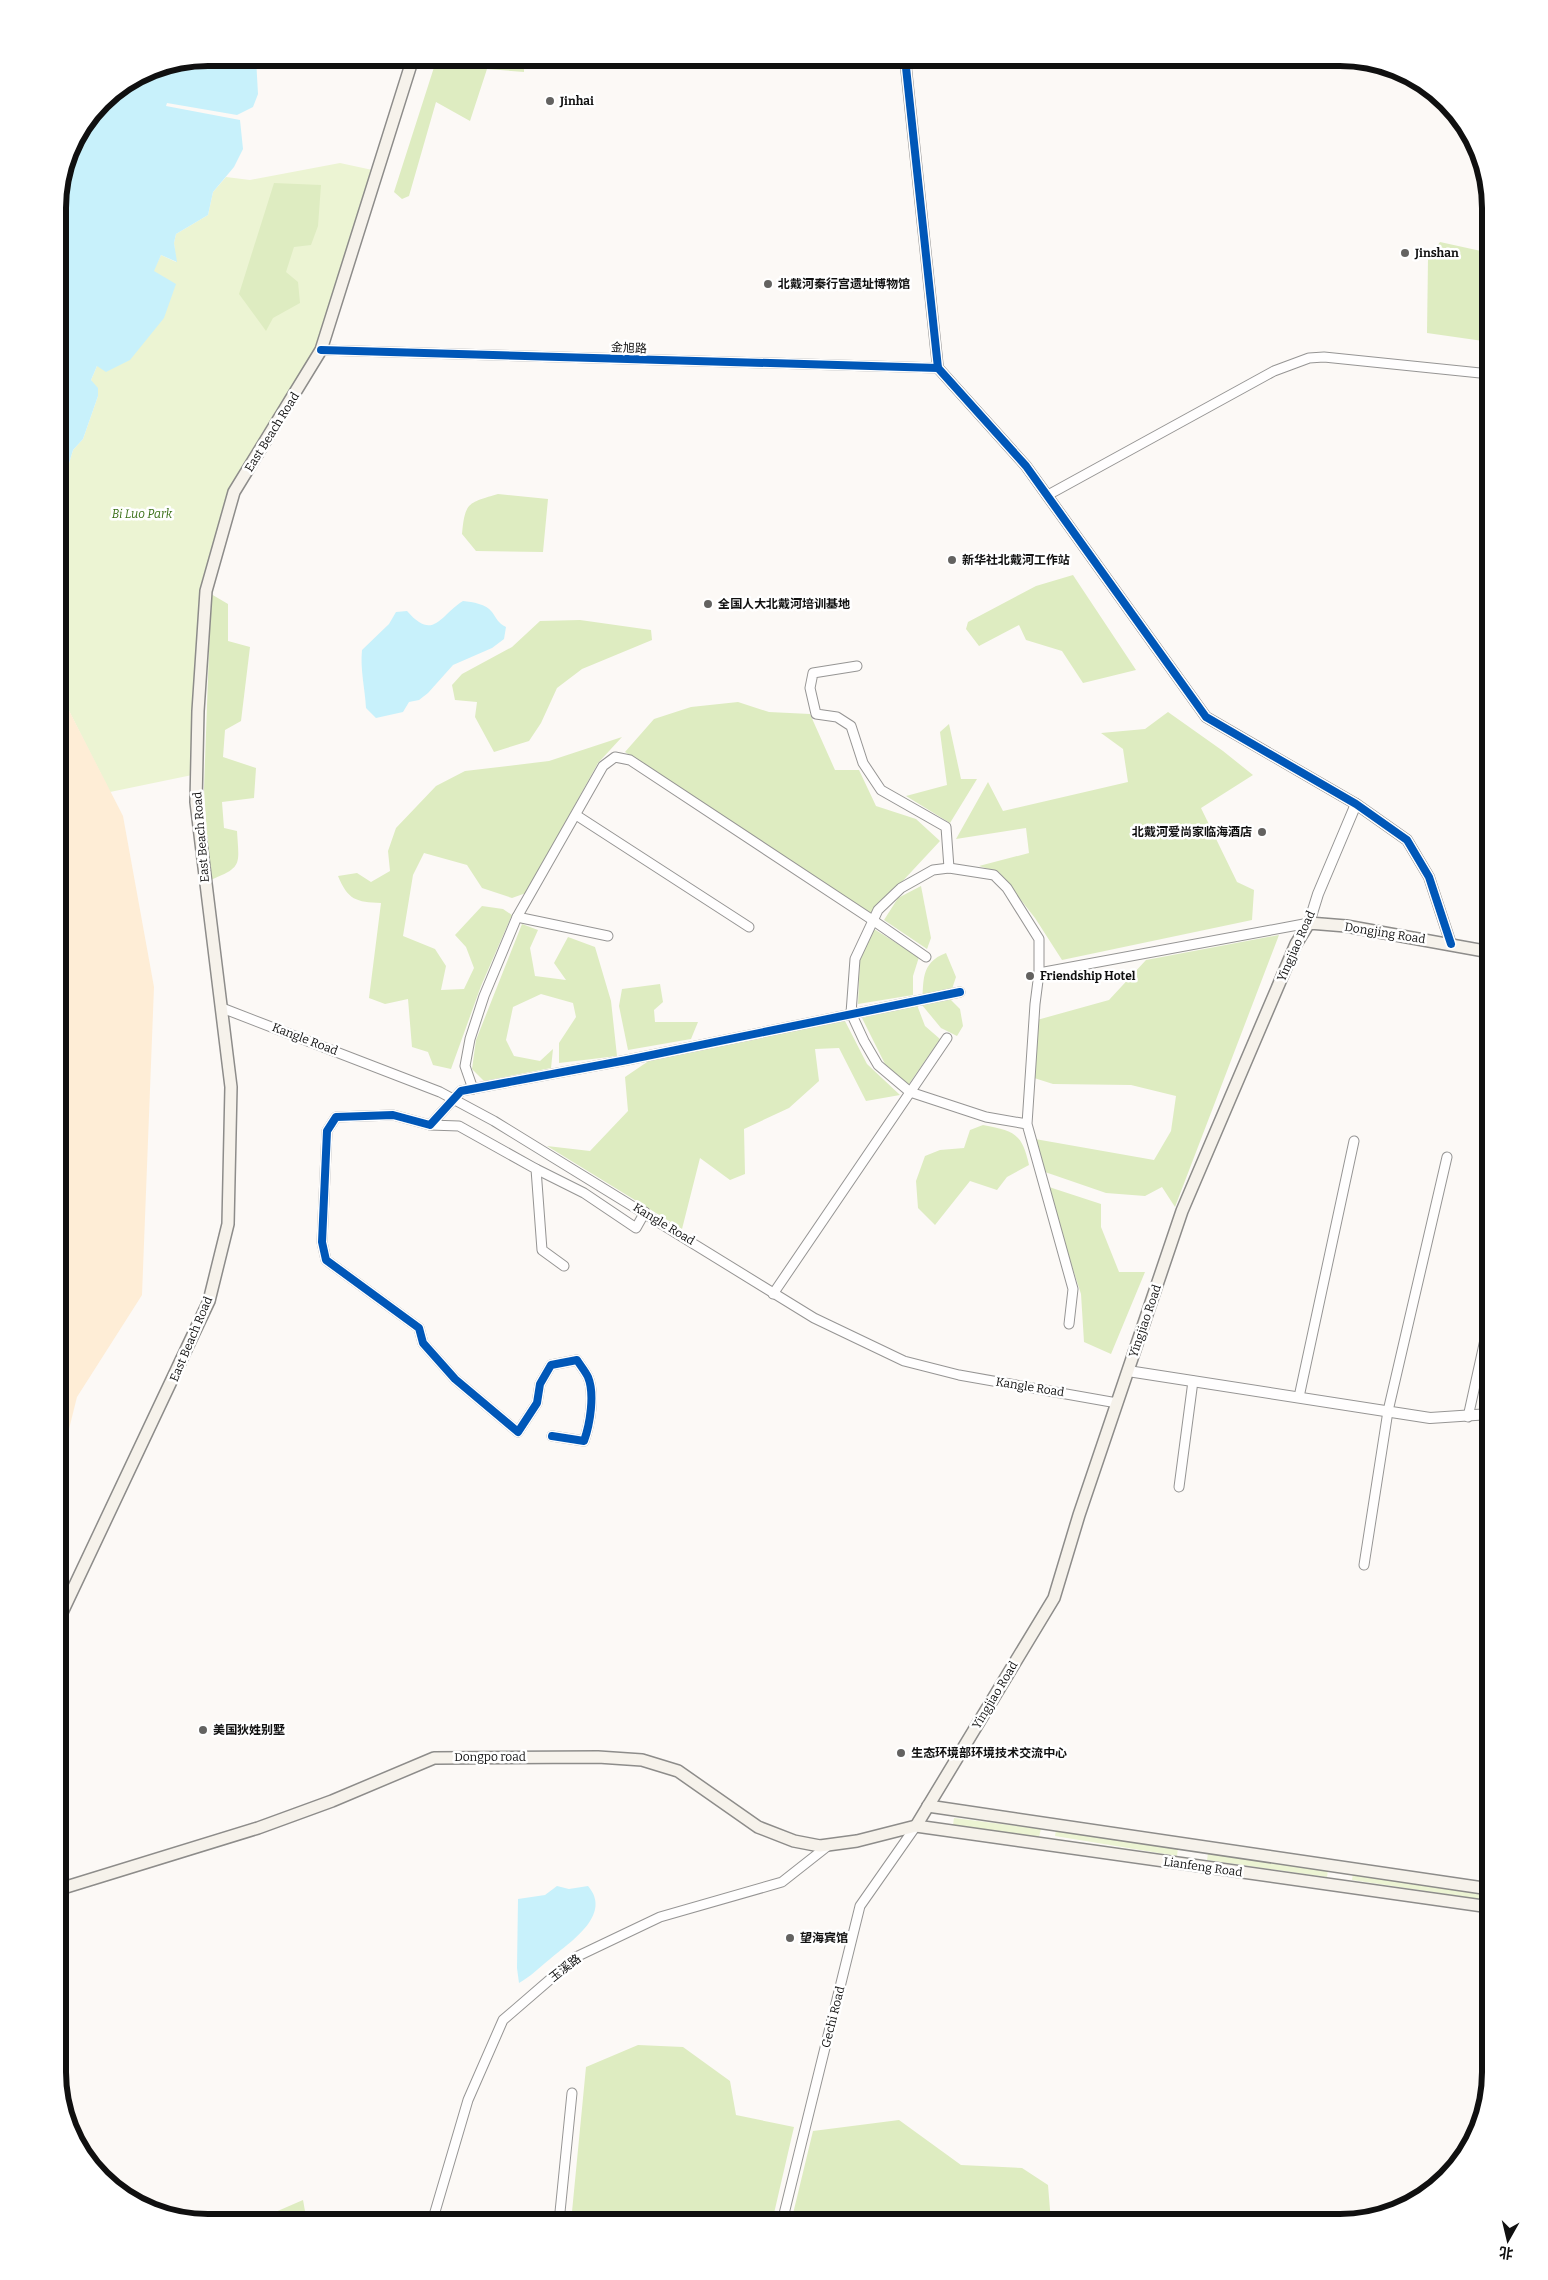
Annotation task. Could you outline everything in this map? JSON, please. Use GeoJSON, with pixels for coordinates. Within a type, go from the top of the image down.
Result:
{"type":"FeatureCollection","features":[{"type":"Feature","properties":{"kind":"main road","name":"East Beach Road"},"geometry":{"type":"LineString","coordinates":[[66,1604],[209,1301],[228,1224],[231,1087],[196,802],[198,711],[206,591],[234,492],[321,350],[410,67]]}},
{"type":"Feature","properties":{"kind":"main road","name":"Dongjing Road"},"geometry":{"type":"LineString","coordinates":[[1309,923],[1346,926],[1482,950]]}},
{"type":"Feature","properties":{"kind":"main road","name":"Yingjiao Road"},"geometry":{"type":"LineString","coordinates":[[916,1826],[1054,1598],[1182,1211],[1296,944],[1309,923]]}},
{"type":"Feature","properties":{"kind":"main road","name":"Dongpo road"},"geometry":{"type":"LineString","coordinates":[[66,1887],[267,1824],[332,1801],[434,1758],[598,1757],[642,1760],[678,1771],[758,1827],[794,1841],[820,1846],[857,1841],[916,1826]]}},
{"type":"Feature","properties":{"kind":"main road","name":"Lianfeng Road"},"geometry":{"type":"LineString","coordinates":[[928,1806],[1482,1888]]}},
{"type":"Feature","properties":{"kind":"main road","name":"Lianfeng Road"},"geometry":{"type":"LineString","coordinates":[[916,1826],[1482,1906]]}},
{"type":"Feature","properties":{"kind":"street"},"geometry":{"type":"LineString","coordinates":[[905,67],[938,368],[1026,466],[1206,717],[1356,804],[1407,840],[1429,877],[1451,944]]}},
{"type":"Feature","properties":{"kind":"street","name":"金旭路"},"geometry":{"type":"LineString","coordinates":[[321,350],[938,368]]}},
{"type":"Feature","properties":{"kind":"street"},"geometry":{"type":"LineString","coordinates":[[1048,495],[1274,371],[1309,358],[1324,357],[1482,373]]}},
{"type":"Feature","properties":{"kind":"street"},"geometry":{"type":"LineString","coordinates":[[856,666],[813,673],[810,688],[816,714],[837,718],[851,726],[863,763],[881,790],[946,827],[949,868]]}},
{"type":"Feature","properties":{"kind":"street"},"geometry":{"type":"LineString","coordinates":[[473,1089],[465,1066],[470,1039],[517,917],[604,766],[615,757],[630,760],[874,920],[926,957]]}},
{"type":"Feature","properties":{"kind":"street","name":"Yingjiao Road"},"geometry":{"type":"LineString","coordinates":[[1309,923],[1318,894],[1356,804]]}},
{"type":"Feature","properties":{"kind":"street"},"geometry":{"type":"LineString","coordinates":[[576,815],[749,927]]}},
{"type":"Feature","properties":{"kind":"street"},"geometry":{"type":"LineString","coordinates":[[1027,1124],[986,1117],[910,1092],[878,1065],[851,1013],[855,959],[878,910],[901,888],[933,870],[949,868],[994,876],[1008,888],[1039,939],[1039,973],[1027,1124],[1073,1289],[1069,1324]]}},
{"type":"Feature","properties":{"kind":"street"},"geometry":{"type":"LineString","coordinates":[[517,917],[608,936]]}},
{"type":"Feature","properties":{"kind":"street"},"geometry":{"type":"LineString","coordinates":[[1039,973],[1309,923]]}},
{"type":"Feature","properties":{"kind":"street"},"geometry":{"type":"LineString","coordinates":[[430,1125],[452,1098],[462,1091],[627,1060],[960,992]]}},
{"type":"Feature","properties":{"kind":"street","name":"Kangle Road"},"geometry":{"type":"LineString","coordinates":[[222,1008],[393,1073],[452,1098],[494,1121],[645,1212],[814,1318],[904,1361],[959,1375],[1117,1403]]}},
{"type":"Feature","properties":{"kind":"street"},"geometry":{"type":"LineString","coordinates":[[773,1294],[947,1038]]}},
{"type":"Feature","properties":{"kind":"street"},"geometry":{"type":"LineString","coordinates":[[552,1436],[584,1441],[587,1432],[591,1400],[588,1378],[577,1360],[551,1365],[540,1384],[536,1403],[518,1432],[455,1379],[423,1343],[419,1328],[326,1260],[322,1242],[327,1131],[336,1117],[393,1115],[430,1125],[459,1126],[536,1169],[584,1193],[636,1228],[645,1212]]}},
{"type":"Feature","properties":{"kind":"street"},"geometry":{"type":"LineString","coordinates":[[1299,1397],[1354,1141]]}},
{"type":"Feature","properties":{"kind":"street"},"geometry":{"type":"LineString","coordinates":[[1364,1565],[1388,1411],[1447,1157]]}},
{"type":"Feature","properties":{"kind":"street"},"geometry":{"type":"LineString","coordinates":[[536,1169],[542,1250],[564,1266]]}},
{"type":"Feature","properties":{"kind":"street"},"geometry":{"type":"LineString","coordinates":[[1468,1417],[1482,1353]]}},
{"type":"Feature","properties":{"kind":"street"},"geometry":{"type":"LineString","coordinates":[[1128,1371],[1430,1418],[1482,1415]]}},
{"type":"Feature","properties":{"kind":"street"},"geometry":{"type":"LineString","coordinates":[[1179,1487],[1193,1381]]}},
{"type":"Feature","properties":{"kind":"street","name":"Gechi Road"},"geometry":{"type":"LineString","coordinates":[[784,2214],[860,1906],[916,1826]]}},
{"type":"Feature","properties":{"kind":"street","name":"玉溪路"},"geometry":{"type":"LineString","coordinates":[[435,2213],[468,2100],[503,2020],[576,1957],[660,1918],[782,1882],[829,1845]]}},
{"type":"Feature","properties":{"kind":"street"},"geometry":{"type":"LineString","coordinates":[[560,2213],[572,2093]]}},
{"type":"Feature","properties":{"kind":"green space"},"geometry":{"type":"Polygon","coordinates":[[[434,67],[524,67],[524,72],[487,69],[470,121],[436,102],[409,196],[402,199],[394,192],[434,67]]]}},
{"type":"Feature","properties":{"kind":"green space","name":"Bi Luo Park"},"geometry":{"type":"Polygon","coordinates":[[[340,163],[377,171],[321,350],[234,492],[204,612],[197,774],[110,792],[67,706],[67,470],[73,450],[83,439],[98,396],[91,380],[97,366],[161,255],[176,262],[174,243],[176,234],[208,215],[213,192],[226,177],[250,180],[340,163]]]}},
{"type":"Feature","properties":{"kind":"green space"},"geometry":{"type":"Polygon","coordinates":[[[274,183],[321,185],[318,226],[311,245],[294,247],[286,272],[298,282],[300,303],[273,318],[266,331],[239,294],[274,183]]]}},
{"type":"Feature","properties":{"kind":"green space"},"geometry":{"type":"Polygon","coordinates":[[[1440,242],[1482,251],[1482,341],[1427,333],[1428,259],[1440,242]]]}},
{"type":"Feature","properties":{"kind":"green space"},"geometry":{"type":"Polygon","coordinates":[[[498,494],[548,499],[543,552],[476,551],[462,534],[465,516],[470,505],[498,494]]]}},
{"type":"Feature","properties":{"kind":"green space"},"geometry":{"type":"Polygon","coordinates":[[[1073,575],[1136,670],[1083,683],[1062,651],[1026,640],[1019,625],[979,646],[966,629],[968,622],[1036,586],[1073,575]]]}},
{"type":"Feature","properties":{"kind":"green space"},"geometry":{"type":"Polygon","coordinates":[[[211,594],[228,604],[228,641],[250,647],[241,721],[225,730],[223,757],[256,768],[254,798],[222,802],[224,828],[237,831],[238,858],[234,868],[210,880],[204,789],[211,594]]]}},
{"type":"Feature","properties":{"kind":"green space"},"geometry":{"type":"Polygon","coordinates":[[[580,620],[651,630],[652,640],[582,669],[557,688],[541,723],[529,741],[494,752],[475,717],[477,702],[455,700],[452,685],[462,674],[512,647],[540,621],[580,620]]]}},
{"type":"Feature","properties":{"kind":"green space"},"geometry":{"type":"Polygon","coordinates":[[[738,702],[769,712],[810,714],[835,770],[859,770],[876,806],[916,819],[940,841],[871,915],[625,752],[654,719],[691,707],[738,702]]]}},
{"type":"Feature","properties":{"kind":"green space"},"geometry":{"type":"Polygon","coordinates":[[[1168,712],[1253,775],[1201,808],[1237,882],[1254,890],[1252,920],[1062,960],[1035,918],[999,872],[979,866],[1029,853],[1026,828],[956,839],[988,782],[1003,811],[1128,782],[1123,749],[1101,733],[1145,729],[1168,712]]]}},
{"type":"Feature","properties":{"kind":"green space"},"geometry":{"type":"Polygon","coordinates":[[[949,724],[961,779],[977,779],[950,823],[906,796],[947,785],[940,732],[949,724]]]}},
{"type":"Feature","properties":{"kind":"green space"},"geometry":{"type":"Polygon","coordinates":[[[622,737],[598,763],[526,893],[512,898],[482,888],[467,865],[424,853],[413,875],[403,936],[435,949],[446,966],[441,990],[464,989],[474,968],[466,947],[455,935],[482,906],[503,909],[512,915],[481,986],[451,1069],[433,1065],[428,1052],[412,1047],[408,999],[385,1004],[369,998],[381,903],[365,902],[349,895],[338,876],[357,873],[371,882],[390,871],[388,851],[396,828],[436,786],[465,771],[549,761],[622,737]]]}},
{"type":"Feature","properties":{"kind":"green space"},"geometry":{"type":"Polygon","coordinates":[[[921,886],[931,938],[927,949],[884,920],[898,898],[921,886]]]}},
{"type":"Feature","properties":{"kind":"green space"},"geometry":{"type":"Polygon","coordinates":[[[522,924],[538,930],[530,948],[535,976],[566,980],[554,963],[568,937],[595,947],[611,1001],[617,1056],[559,1063],[559,1043],[576,1017],[573,1003],[541,994],[513,1007],[506,1040],[514,1056],[540,1061],[553,1049],[551,1068],[484,1081],[472,1069],[476,1040],[522,924]]]}},
{"type":"Feature","properties":{"kind":"green space"},"geometry":{"type":"Polygon","coordinates":[[[874,929],[919,957],[913,976],[913,995],[858,1004],[860,957],[874,929]]]}},
{"type":"Feature","properties":{"kind":"green space"},"geometry":{"type":"Polygon","coordinates":[[[1279,935],[1175,1207],[1162,1187],[1145,1196],[1106,1193],[1045,1172],[1035,1139],[1154,1160],[1171,1131],[1176,1096],[1131,1085],[1053,1084],[1031,1077],[1037,1020],[1109,1000],[1146,960],[1279,935]]]}},
{"type":"Feature","properties":{"kind":"green space"},"geometry":{"type":"Polygon","coordinates":[[[946,953],[956,977],[949,998],[960,1009],[963,1026],[957,1036],[941,1028],[922,1005],[925,974],[932,962],[946,953]]]}},
{"type":"Feature","properties":{"kind":"green space"},"geometry":{"type":"Polygon","coordinates":[[[660,984],[663,1002],[654,1010],[655,1022],[698,1022],[691,1039],[628,1050],[619,1006],[622,989],[660,984]]]}},
{"type":"Feature","properties":{"kind":"green space"},"geometry":{"type":"Polygon","coordinates":[[[917,1005],[925,1026],[940,1039],[907,1087],[885,1064],[862,1018],[917,1005]]]}},
{"type":"Feature","properties":{"kind":"green space"},"geometry":{"type":"Polygon","coordinates":[[[845,1021],[867,1064],[900,1095],[866,1101],[839,1048],[815,1049],[819,1081],[789,1108],[744,1129],[745,1174],[730,1180],[700,1158],[682,1229],[547,1146],[590,1151],[628,1111],[625,1077],[653,1058],[845,1021]]]}},
{"type":"Feature","properties":{"kind":"green space"},"geometry":{"type":"Polygon","coordinates":[[[983,1125],[1002,1129],[1015,1135],[1023,1146],[1029,1165],[1007,1177],[997,1190],[970,1181],[935,1225],[918,1208],[916,1181],[925,1156],[940,1150],[964,1148],[970,1130],[983,1125]]]}},
{"type":"Feature","properties":{"kind":"green space"},"geometry":{"type":"Polygon","coordinates":[[[1049,1187],[1101,1204],[1101,1227],[1119,1272],[1145,1272],[1111,1354],[1084,1342],[1081,1294],[1055,1214],[1049,1187]]]}},
{"type":"Feature","properties":{"kind":"green space"},"geometry":{"type":"Polygon","coordinates":[[[954,1818],[1041,1829],[1039,1837],[953,1825],[954,1818]]]}},
{"type":"Feature","properties":{"kind":"green space"},"geometry":{"type":"Polygon","coordinates":[[[1056,1830],[1178,1848],[1177,1856],[1055,1836],[1056,1830]]]}},
{"type":"Feature","properties":{"kind":"green space"},"geometry":{"type":"Polygon","coordinates":[[[1208,1853],[1328,1870],[1327,1877],[1207,1860],[1208,1853]]]}},
{"type":"Feature","properties":{"kind":"green space"},"geometry":{"type":"Polygon","coordinates":[[[1353,1873],[1481,1891],[1480,1899],[1352,1880],[1353,1873]]]}},
{"type":"Feature","properties":{"kind":"green space"},"geometry":{"type":"Polygon","coordinates":[[[638,2045],[683,2047],[730,2081],[736,2115],[794,2127],[774,2214],[572,2213],[586,2067],[638,2045]]]}},
{"type":"Feature","properties":{"kind":"green space"},"geometry":{"type":"Polygon","coordinates":[[[899,2120],[961,2165],[1022,2168],[1048,2185],[1050,2214],[793,2214],[813,2131],[899,2120]]]}},
{"type":"Feature","properties":{"kind":"green space"},"geometry":{"type":"Polygon","coordinates":[[[303,2200],[305,2213],[273,2213],[303,2200]]]}},
{"type":"Feature","properties":{"kind":"sand"},"geometry":{"type":"Polygon","coordinates":[[[67,706],[123,816],[154,987],[142,1295],[77,1397],[66,1440],[67,1056],[69,977],[67,961],[67,706]]]}},
{"type":"Feature","properties":{"kind":"water"},"geometry":{"type":"Polygon","coordinates":[[[199,67],[256,67],[258,94],[253,107],[237,115],[167,103],[166,106],[240,120],[243,149],[234,167],[213,192],[208,215],[176,234],[174,243],[177,262],[161,255],[154,271],[176,284],[164,318],[130,360],[106,372],[97,366],[91,380],[98,388],[98,396],[83,439],[73,450],[67,470],[67,189],[71,171],[85,137],[101,114],[114,101],[137,85],[154,77],[180,69],[199,67]]]}},
{"type":"Feature","properties":{"kind":"water"},"geometry":{"type":"Polygon","coordinates":[[[463,601],[479,604],[489,609],[499,622],[506,627],[504,639],[492,648],[453,665],[428,693],[419,700],[409,702],[403,712],[376,718],[366,708],[362,672],[362,650],[389,624],[396,612],[407,611],[416,620],[431,625],[463,601]]]}},
{"type":"Feature","properties":{"kind":"water"},"geometry":{"type":"Polygon","coordinates":[[[67,961],[69,977],[67,1056],[67,961]]]}},
{"type":"Feature","properties":{"kind":"water"},"geometry":{"type":"Polygon","coordinates":[[[557,1886],[569,1889],[588,1886],[594,1897],[595,1907],[592,1917],[577,1936],[519,1983],[517,1968],[518,1899],[545,1895],[557,1886]]]}},
{"type":"Feature","properties":{"kind":"cycle path"},"geometry":{"type":"LineString","coordinates":[[906,67],[938,368],[1026,466],[1206,717],[1356,804],[1407,840],[1429,877],[1451,944]]}},
{"type":"Feature","properties":{"kind":"cycle path"},"geometry":{"type":"LineString","coordinates":[[321,350],[938,368]]}},
{"type":"Feature","properties":{"kind":"cycle path"},"geometry":{"type":"LineString","coordinates":[[552,1436],[584,1441],[590,1418],[591,1392],[588,1377],[577,1360],[551,1365],[540,1384],[537,1403],[518,1432],[455,1379],[423,1343],[419,1328],[326,1260],[322,1242],[327,1131],[336,1117],[393,1115],[430,1125],[461,1091],[627,1060],[960,992]]}},
{"type":"Feature","properties":{"kind":"place","name":"Jinhai"},"geometry":{"type":"Point","coordinates":[550,101]}},
{"type":"Feature","properties":{"kind":"place","name":"Jinshan"},"geometry":{"type":"Point","coordinates":[1405,253]}},
{"type":"Feature","properties":{"kind":"place","name":"北戴河秦行宫遗址博物馆"},"geometry":{"type":"Point","coordinates":[768,284]}},
{"type":"Feature","properties":{"kind":"place","name":"新华社北戴河工作站"},"geometry":{"type":"Point","coordinates":[952,560]}},
{"type":"Feature","properties":{"kind":"place","name":"全国人大北戴河培训基地"},"geometry":{"type":"Point","coordinates":[708,604]}},
{"type":"Feature","properties":{"kind":"place","name":"北戴河爱尚家临海酒店"},"geometry":{"type":"Point","coordinates":[1262,832]}},
{"type":"Feature","properties":{"kind":"place","name":"Friendship Hotel"},"geometry":{"type":"Point","coordinates":[1030,976]}},
{"type":"Feature","properties":{"kind":"place","name":"美国狄姓别墅"},"geometry":{"type":"Point","coordinates":[203,1730]}},
{"type":"Feature","properties":{"kind":"place","name":"生态环境部环境技术交流中心"},"geometry":{"type":"Point","coordinates":[901,1753]}},
{"type":"Feature","properties":{"kind":"place","name":"望海宾馆"},"geometry":{"type":"Point","coordinates":[790,1938]}}]}
